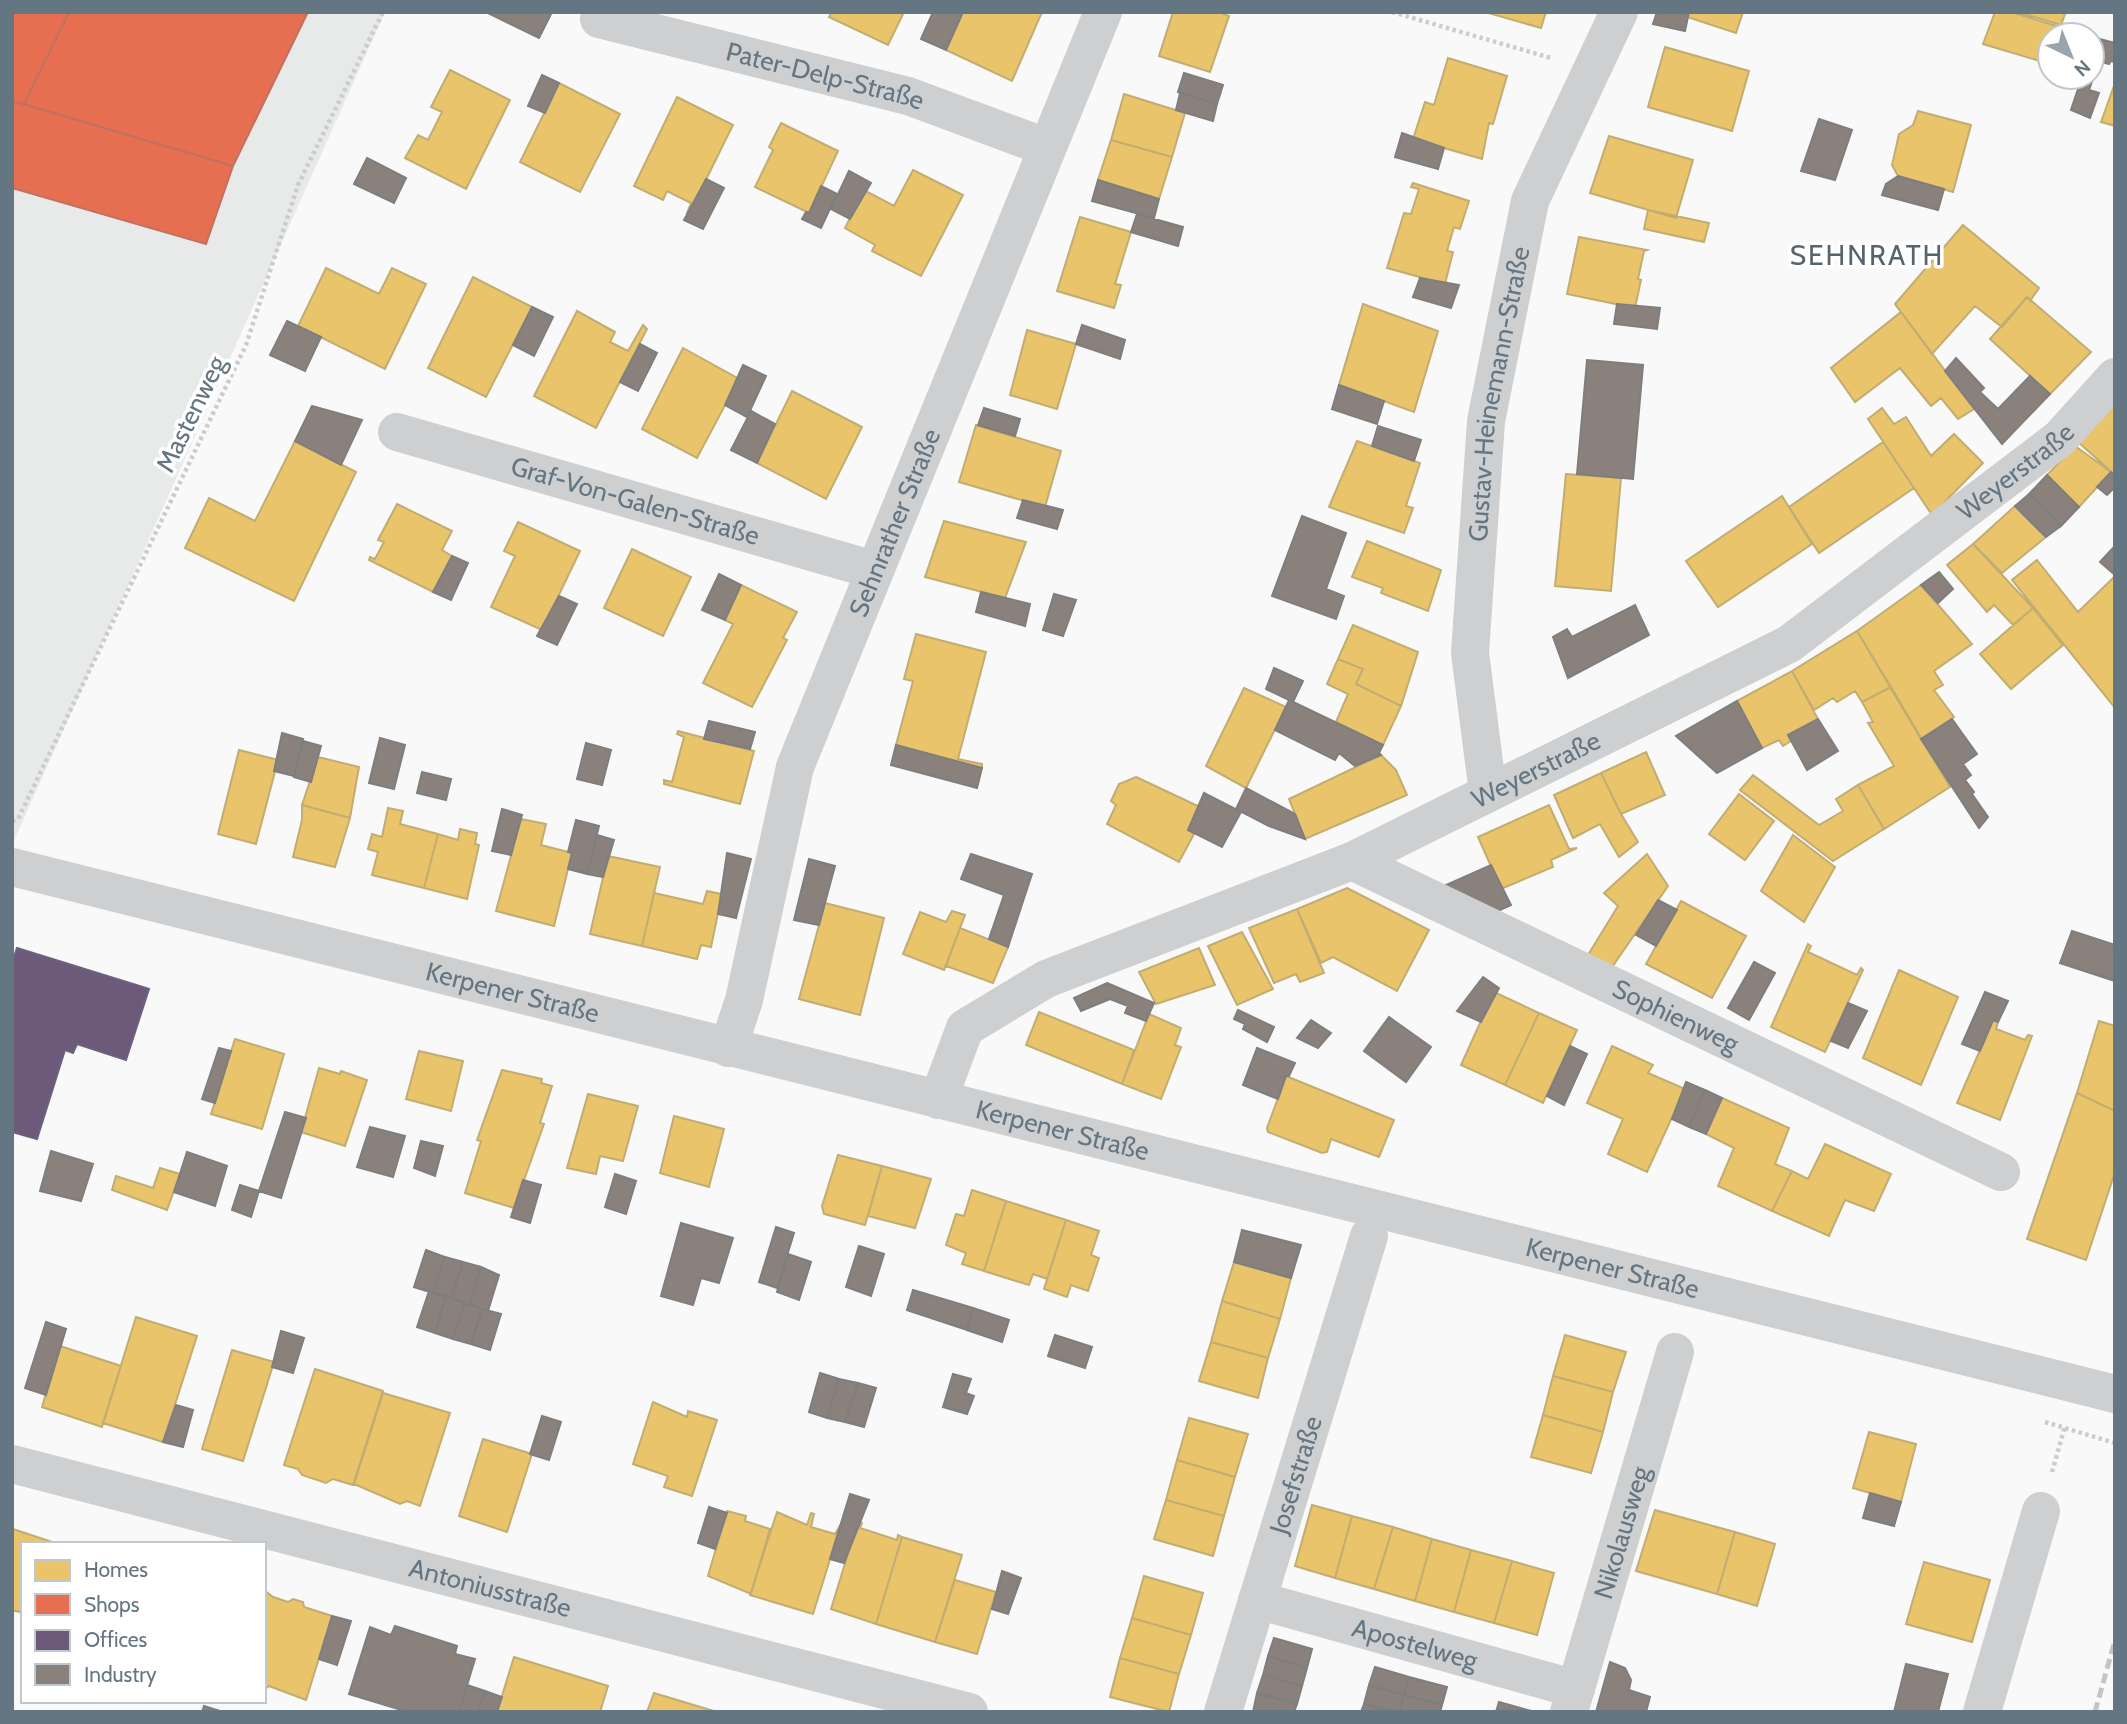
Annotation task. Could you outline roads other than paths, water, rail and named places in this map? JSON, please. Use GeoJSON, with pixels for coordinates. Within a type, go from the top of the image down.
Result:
{"type":"FeatureCollection","features":[{"type":"Feature","properties":{"kind":"street","name":"Sehnrather Straße"},"geometry":{"type":"LineString","coordinates":[[728,1048],[744,1000],[795,767],[1103,12]]}},
{"type":"Feature","properties":{"kind":"street","name":"Gustav-Heinemann-Straße"},"geometry":{"type":"LineString","coordinates":[[1488,793],[1469,653],[1486,422],[1530,201],[1619,12]]}},
{"type":"Feature","properties":{"kind":"street","name":"Pater-Delp-Straße"},"geometry":{"type":"LineString","coordinates":[[599,19],[908,96],[1046,147]]}},
{"type":"Feature","properties":{"kind":"street","name":"Weyerstraße"},"geometry":{"type":"LineString","coordinates":[[938,1100],[965,1028],[1046,979],[1352,861],[1789,645],[2060,438],[2115,376]]}},
{"type":"Feature","properties":{"kind":"street","name":"Graf-Von-Galen-Straße"},"geometry":{"type":"LineString","coordinates":[[397,432],[874,570]]}},
{"type":"Feature","properties":{"kind":"street","name":"Sophienweg"},"geometry":{"type":"LineString","coordinates":[[1352,861],[2001,1171]]}},
{"type":"Feature","properties":{"kind":"street","name":"Kerpener Straße"},"geometry":{"type":"LineString","coordinates":[[12,867],[2115,1394]]}},
{"type":"Feature","properties":{"kind":"street","name":"Josefstraße"},"geometry":{"type":"LineString","coordinates":[[1223,1712],[1369,1236]]}},
{"type":"Feature","properties":{"kind":"street","name":"Nikolausweg"},"geometry":{"type":"LineString","coordinates":[[1572,1700],[1675,1352]]}},
{"type":"Feature","properties":{"kind":"street","name":"Antoniusstraße"},"geometry":{"type":"LineString","coordinates":[[12,1464],[968,1712]]}},
{"type":"Feature","properties":{"kind":"street"},"geometry":{"type":"LineString","coordinates":[[1982,1712],[2041,1511]]}},
{"type":"Feature","properties":{"kind":"street","name":"Apostelweg"},"geometry":{"type":"LineString","coordinates":[[1257,1600],[1572,1700]]}},
{"type":"Feature","properties":{"kind":"railway"},"geometry":{"type":"LineString","coordinates":[[2095,1712],[2115,1640]]}},
{"type":"Feature","properties":{"kind":"district","name":"SEHNRATH"},"geometry":{"type":"Point","coordinates":[1867,255]}}]}
